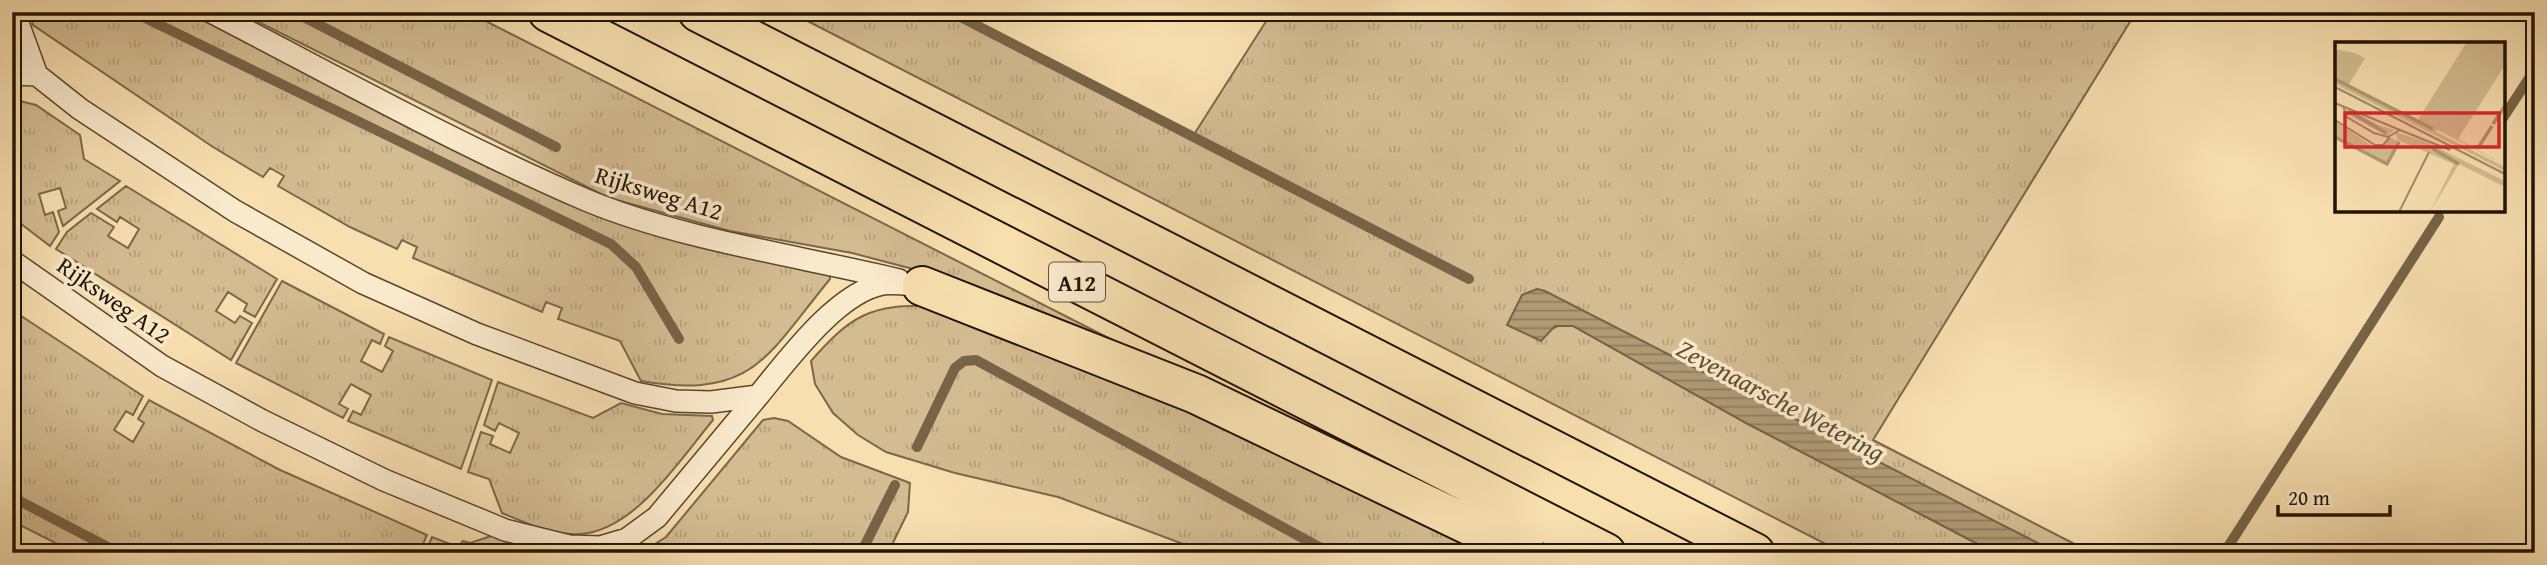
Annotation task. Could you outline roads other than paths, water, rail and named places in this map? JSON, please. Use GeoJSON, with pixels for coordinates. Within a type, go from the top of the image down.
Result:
{"type":"FeatureCollection","features":[{"type":"Feature","properties":{"kind":"highway","name":"A12"},"geometry":{"type":"LineString","coordinates":[[548,12],[1606,553]]}},
{"type":"Feature","properties":{"kind":"highway"},"geometry":{"type":"LineString","coordinates":[[698,12],[1755,553]]}},
{"type":"Feature","properties":{"kind":"highway","name":"A12"},"geometry":{"type":"LineString","coordinates":[[922,286],[1196,394],[1527,553]]}},
{"type":"Feature","properties":{"kind":"lane"},"geometry":{"type":"LineString","coordinates":[[13,12],[37,75],[80,109],[235,211],[363,283],[464,328],[635,393],[676,401],[711,402],[758,396]]}},
{"type":"Feature","properties":{"kind":"lane","name":"Rijksweg A12"},"geometry":{"type":"LineString","coordinates":[[211,12],[477,148],[588,201],[676,229],[922,286]]}},
{"type":"Feature","properties":{"kind":"lane"},"geometry":{"type":"LineString","coordinates":[[12,74],[37,75]]}},
{"type":"Feature","properties":{"kind":"lane","name":"Rijksweg A12"},"geometry":{"type":"LineString","coordinates":[[12,261],[162,366],[263,422],[384,480],[493,525],[569,546],[600,547],[627,539],[657,517],[818,326],[843,305],[883,284],[922,286]]}},
{"type":"Feature","properties":{"kind":"waterway"},"geometry":{"type":"LineString","coordinates":[[133,12],[611,244],[636,267],[679,339]]}},
{"type":"Feature","properties":{"kind":"waterway"},"geometry":{"type":"LineString","coordinates":[[294,12],[556,147]]}},
{"type":"Feature","properties":{"kind":"waterway"},"geometry":{"type":"LineString","coordinates":[[951,12],[1469,279]]}},
{"type":"Feature","properties":{"kind":"waterway"},"geometry":{"type":"LineString","coordinates":[[2505,115],[2535,69]]}},
{"type":"Feature","properties":{"kind":"waterway"},"geometry":{"type":"LineString","coordinates":[[2224,553],[2439,217]]}},
{"type":"Feature","properties":{"kind":"waterway"},"geometry":{"type":"LineString","coordinates":[[917,447],[955,368],[964,361],[976,360],[1330,553]]}},
{"type":"Feature","properties":{"kind":"waterway"},"geometry":{"type":"LineString","coordinates":[[861,553],[895,485]]}},
{"type":"Feature","properties":{"kind":"waterway"},"geometry":{"type":"LineString","coordinates":[[12,497],[119,553]]}},
{"type":"Feature","properties":{"kind":"water label","name":"Zevenaarsche Wetering"},"geometry":{"type":"Point","coordinates":[1781,400]}}]}
